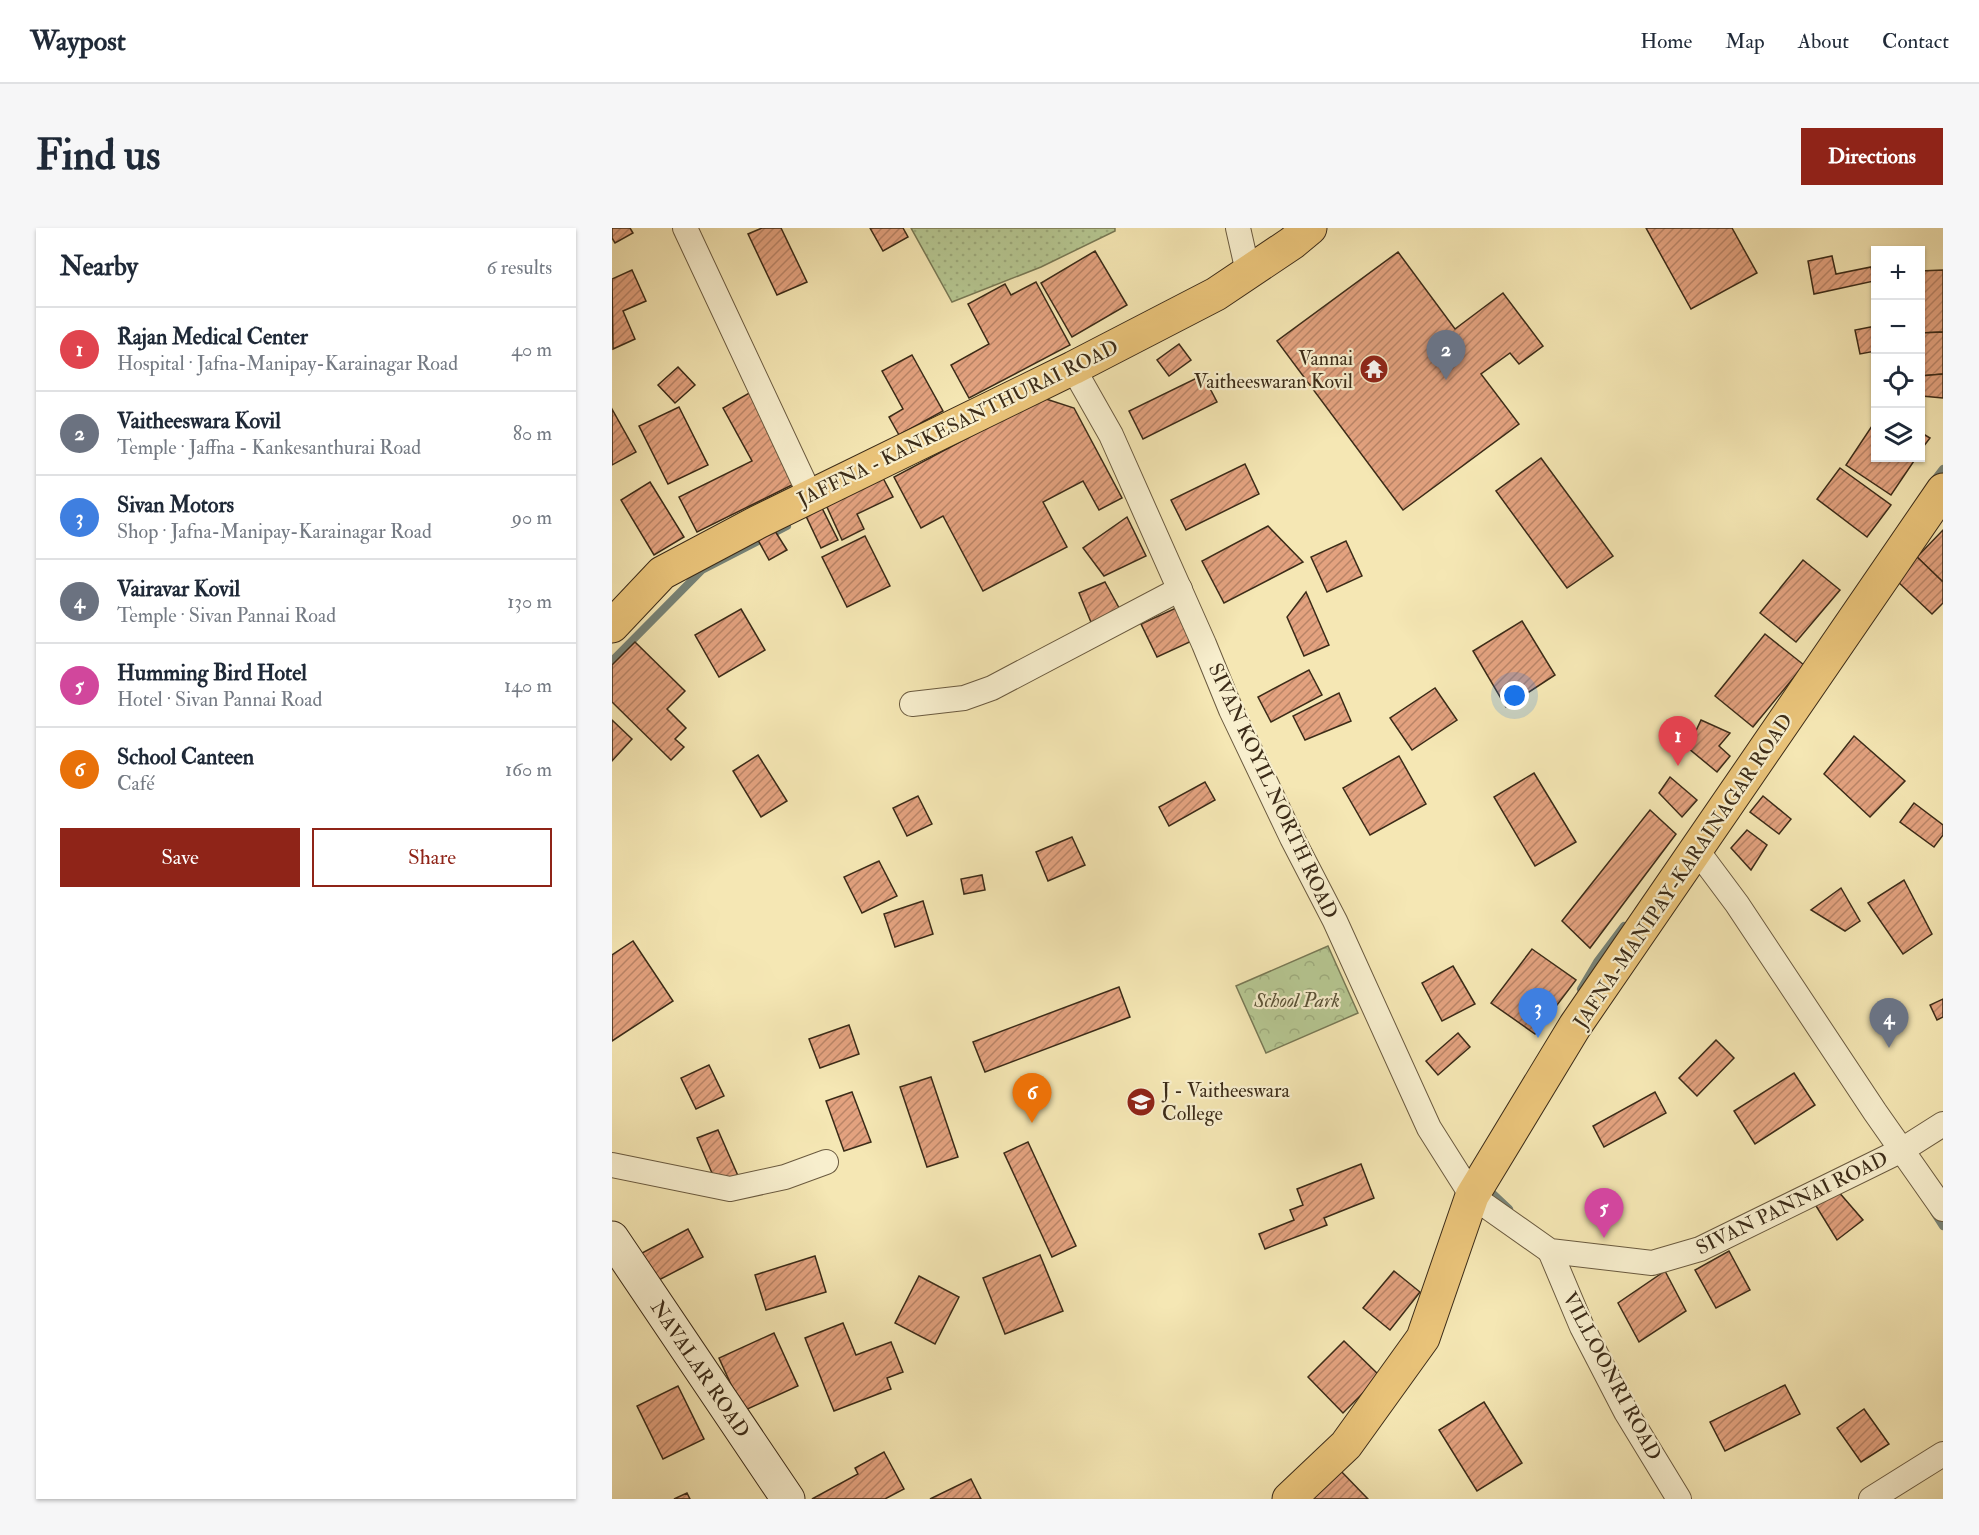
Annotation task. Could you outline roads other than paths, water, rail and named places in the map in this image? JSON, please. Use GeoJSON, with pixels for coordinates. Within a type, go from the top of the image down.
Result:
{"type":"FeatureCollection","features":[{"type":"Feature","properties":{"kind":"main road","name":"JAFFNA - KANKESANTHURAI ROAD"},"geometry":{"type":"LineString","coordinates":[[612,626],[662,573],[729,536],[1077,375],[1216,294],[1292,243],[1310,228]]}},
{"type":"Feature","properties":{"kind":"main road","name":"JAFNA-MANIPAY-KARAINAGAR ROAD"},"geometry":{"type":"LineString","coordinates":[[1289,1499],[1346,1445],[1423,1338],[1472,1196],[1575,1026],[1943,490]]}},
{"type":"Feature","properties":{"kind":"street"},"geometry":{"type":"LineString","coordinates":[[685,228],[811,497]]}},
{"type":"Feature","properties":{"kind":"street"},"geometry":{"type":"LineString","coordinates":[[1238,228],[1248,272]]}},
{"type":"Feature","properties":{"kind":"street","name":"SIVAN KOYIL NORTH ROAD"},"geometry":{"type":"LineString","coordinates":[[1077,375],[1111,435],[1231,710],[1292,838],[1335,921],[1429,1128],[1472,1196]]}},
{"type":"Feature","properties":{"kind":"street"},"geometry":{"type":"LineString","coordinates":[[912,704],[964,698],[992,688],[1180,589]]}},
{"type":"Feature","properties":{"kind":"street"},"geometry":{"type":"LineString","coordinates":[[1696,849],[1737,904],[1943,1209]]}},
{"type":"Feature","properties":{"kind":"street","name":"SIVAN PANNAI ROAD"},"geometry":{"type":"LineString","coordinates":[[1472,1196],[1550,1251],[1652,1263],[1700,1249],[1902,1150],[1943,1124]]}},
{"type":"Feature","properties":{"kind":"street"},"geometry":{"type":"LineString","coordinates":[[612,1165],[730,1189],[785,1177],[826,1162]]}},
{"type":"Feature","properties":{"kind":"street","name":"NAVALAR ROAD"},"geometry":{"type":"LineString","coordinates":[[612,1238],[788,1499]]}},
{"type":"Feature","properties":{"kind":"street","name":"VILLOONRI ROAD"},"geometry":{"type":"LineString","coordinates":[[1550,1251],[1582,1327],[1626,1412],[1679,1499]]}},
{"type":"Feature","properties":{"kind":"street"},"geometry":{"type":"LineString","coordinates":[[1871,1499],[1943,1454]]}},
{"type":"Feature","properties":{"kind":"waterway"},"geometry":{"type":"LineString","coordinates":[[1933,482],[1943,469]]}},
{"type":"Feature","properties":{"kind":"waterway"},"geometry":{"type":"LineString","coordinates":[[612,661],[702,570],[787,526]]}},
{"type":"Feature","properties":{"kind":"waterway"},"geometry":{"type":"LineString","coordinates":[[1581,989],[1597,962],[1624,926]]}},
{"type":"Feature","properties":{"kind":"waterway"},"geometry":{"type":"LineString","coordinates":[[1491,1185],[1489,1187],[1492,1193],[1509,1209]]}},
{"type":"Feature","properties":{"kind":"waterway"},"geometry":{"type":"LineString","coordinates":[[1934,1212],[1943,1226]]}},
{"type":"Feature","properties":{"kind":"place","name":"Vannai Vaitheeswaran Kovil"},"geometry":{"type":"Point","coordinates":[1374,369]}},
{"type":"Feature","properties":{"kind":"place","name":"Vaitheeswara Kovil"},"geometry":{"type":"Point","coordinates":[1446,380]}},
{"type":"Feature","properties":{"kind":"place","name":"Rajan Medical Center"},"geometry":{"type":"Point","coordinates":[1678,766]}},
{"type":"Feature","properties":{"kind":"place","name":"Sivan Motors"},"geometry":{"type":"Point","coordinates":[1538,1038]}},
{"type":"Feature","properties":{"kind":"place","name":"Vairavar Kovil"},"geometry":{"type":"Point","coordinates":[1889,1048]}},
{"type":"Feature","properties":{"kind":"place","name":"J - Vaitheeswara College"},"geometry":{"type":"Point","coordinates":[1141,1102]}},
{"type":"Feature","properties":{"kind":"place","name":"School Canteen"},"geometry":{"type":"Point","coordinates":[1032,1123]}},
{"type":"Feature","properties":{"kind":"place","name":"Humming Bird Hotel"},"geometry":{"type":"Point","coordinates":[1604,1238]}},
{"type":"Feature","properties":{"kind":"park label","name":"School Park"},"geometry":{"type":"Point","coordinates":[1297,1000]}}]}
